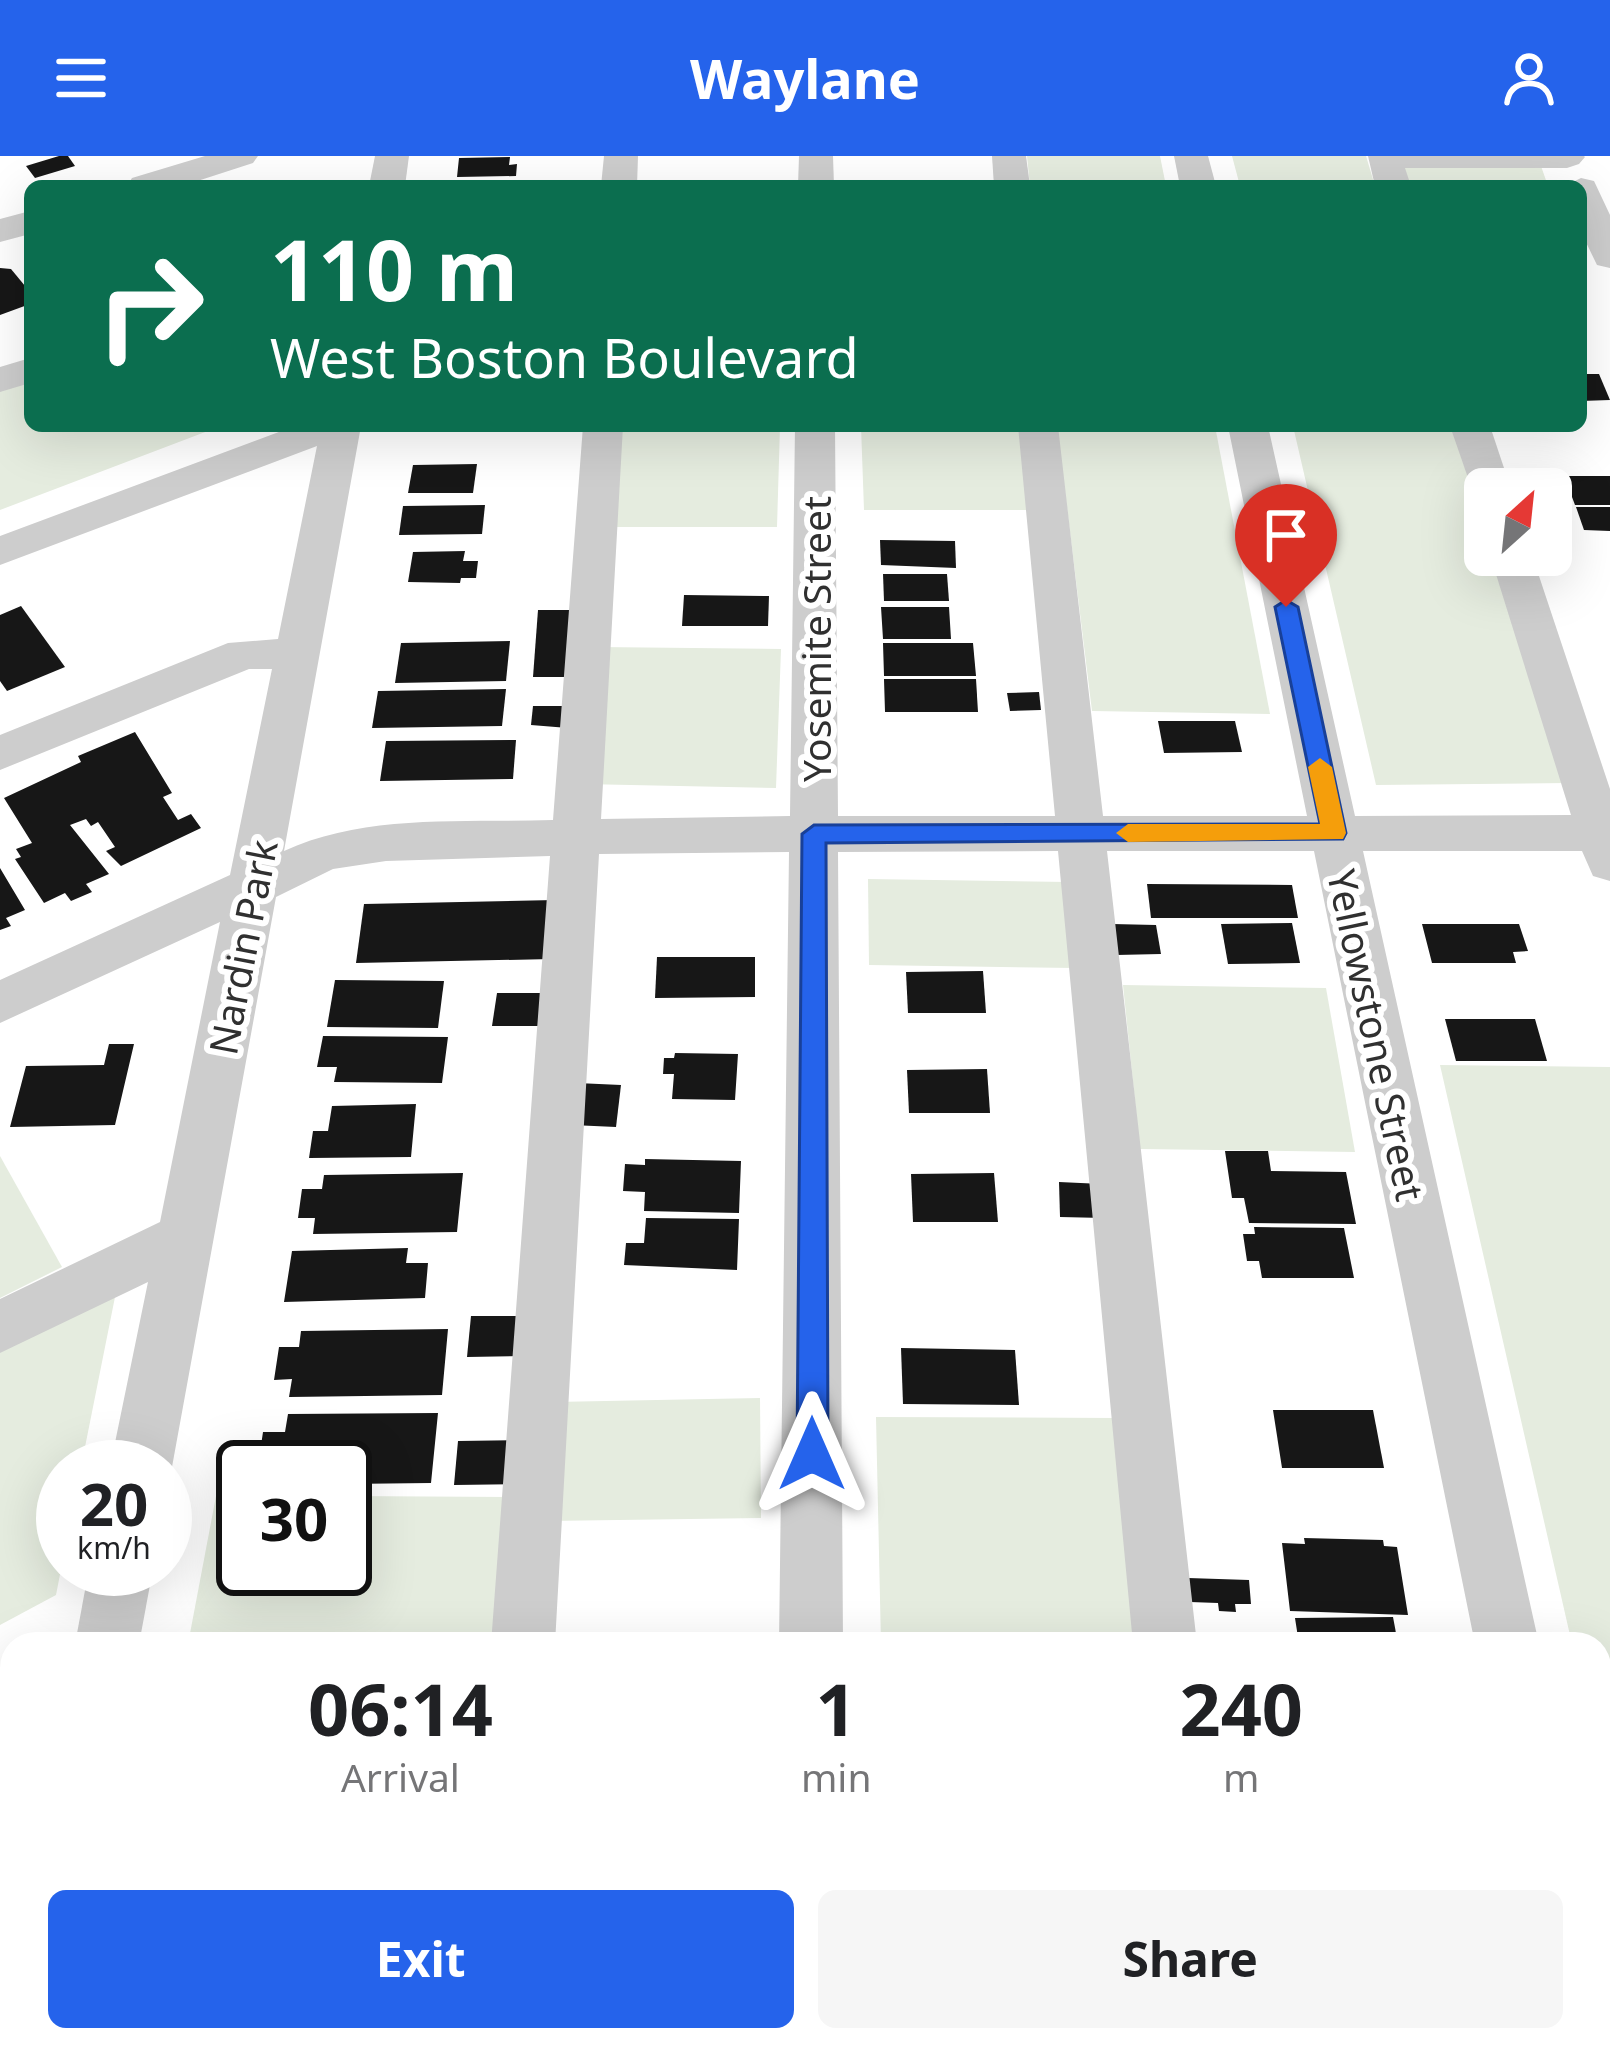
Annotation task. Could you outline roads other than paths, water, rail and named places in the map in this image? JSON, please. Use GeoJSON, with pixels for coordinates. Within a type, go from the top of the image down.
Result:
{"type":"FeatureCollection","features":[{"type":"Feature","properties":{"kind":"street"},"geometry":{"type":"LineString","coordinates":[[156,180],[184,164],[242,156]]}},
{"type":"Feature","properties":{"kind":"street"},"geometry":{"type":"LineString","coordinates":[[1391,180],[1384,158],[1567,157]]}},
{"type":"Feature","properties":{"kind":"street"},"geometry":{"type":"LineString","coordinates":[[1587,204],[1610,257]]}},
{"type":"Feature","properties":{"kind":"street"},"geometry":{"type":"LineString","coordinates":[[0,550],[321,432]]}},
{"type":"Feature","properties":{"kind":"street","name":"Nardin Park"},"geometry":{"type":"LineString","coordinates":[[146,1440],[298,654],[336,432]]}},
{"type":"Feature","properties":{"kind":"street"},"geometry":{"type":"LineString","coordinates":[[524,1632],[603,432]]}},
{"type":"Feature","properties":{"kind":"street","name":"Yosemite Street"},"geometry":{"type":"LineString","coordinates":[[811,1632],[815,432]]}},
{"type":"Feature","properties":{"kind":"street"},"geometry":{"type":"LineString","coordinates":[[1039,432],[1164,1632]]}},
{"type":"Feature","properties":{"kind":"street","name":"Yellowstone Street"},"geometry":{"type":"LineString","coordinates":[[1249,432],[1504,1632]]}},
{"type":"Feature","properties":{"kind":"street"},"geometry":{"type":"LineString","coordinates":[[1472,432],[1483,468]]}},
{"type":"Feature","properties":{"kind":"street"},"geometry":{"type":"LineString","coordinates":[[0,1004],[325,853],[386,843],[814,834],[1334,833],[1607,843],[1518,576]]}},
{"type":"Feature","properties":{"kind":"street"},"geometry":{"type":"LineString","coordinates":[[0,753],[244,654],[298,654]]}},
{"type":"Feature","properties":{"kind":"street"},"geometry":{"type":"LineString","coordinates":[[0,1328],[186,1236]]}},
{"type":"Feature","properties":{"kind":"street"},"geometry":{"type":"LineString","coordinates":[[108,1632],[116,1596]]}}]}
